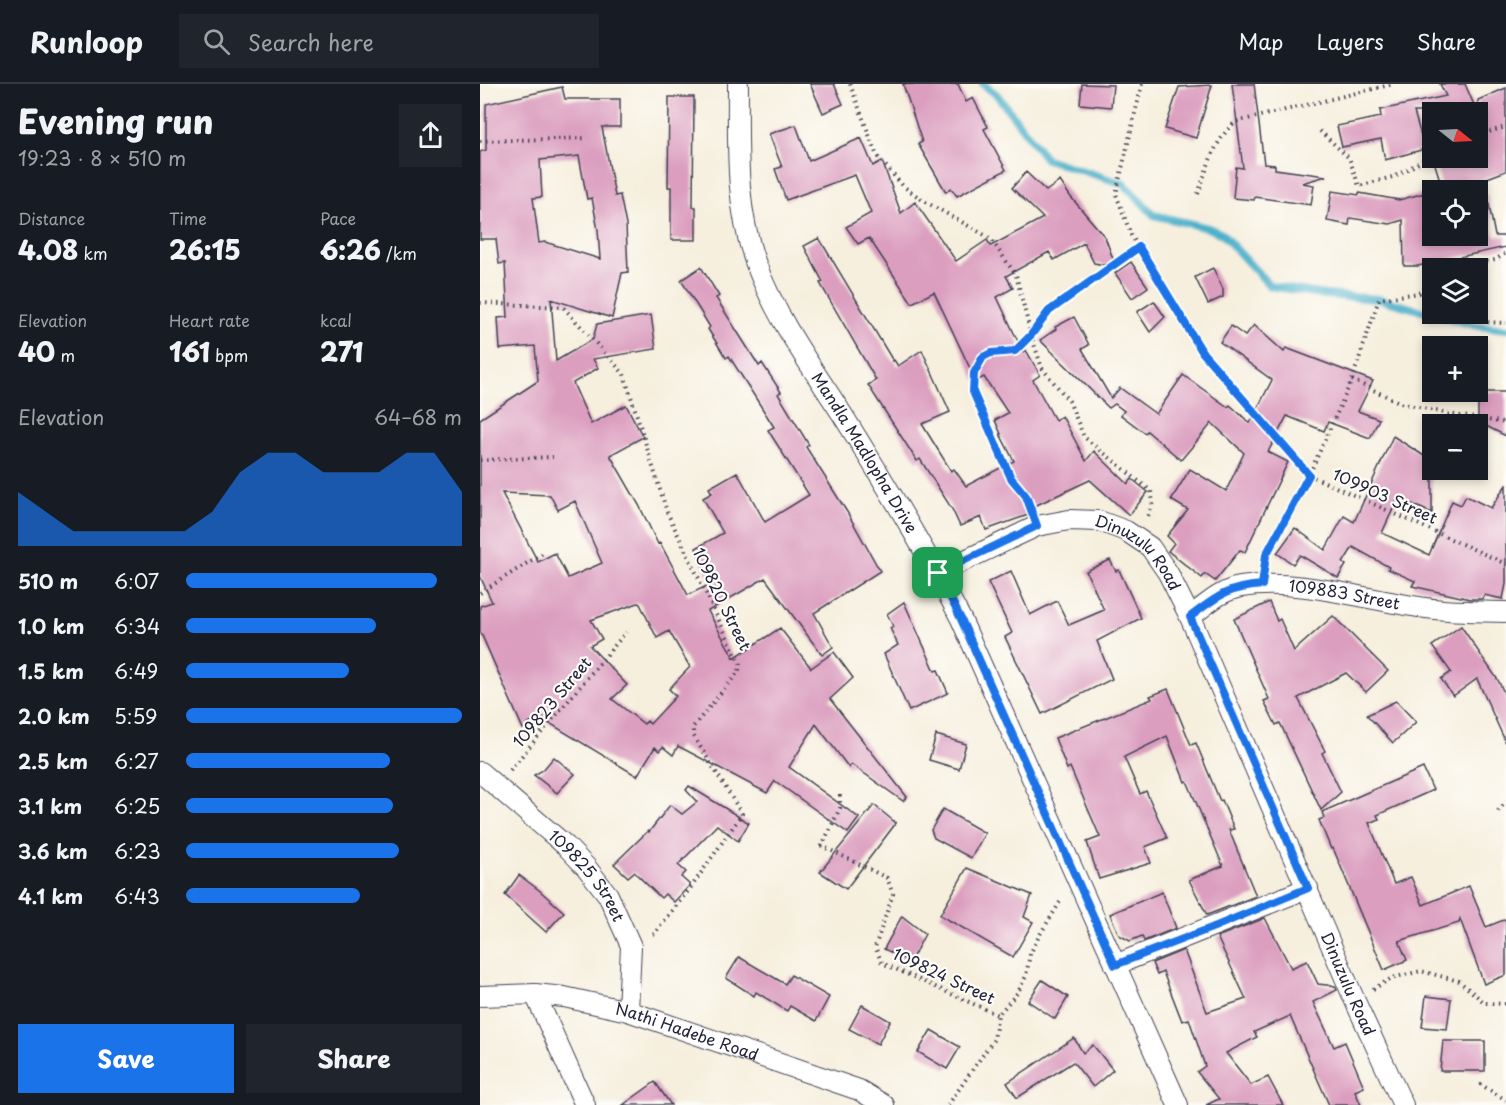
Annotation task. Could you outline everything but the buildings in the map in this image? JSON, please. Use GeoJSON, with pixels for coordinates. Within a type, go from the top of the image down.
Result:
{"type":"FeatureCollection","features":[{"type":"Feature","properties":{"kind":"street","name":"Mandla Madlopha Drive"},"geometry":{"type":"LineString","coordinates":[[738,84],[738,153],[744,217],[756,264],[779,315],[878,471],[938,573],[961,619],[1178,1105]]}},
{"type":"Feature","properties":{"kind":"street","name":"Dinuzulu Road"},"geometry":{"type":"LineString","coordinates":[[938,573],[1037,526],[1069,520],[1099,521],[1126,531],[1150,547],[1168,573],[1190,617],[1355,1001],[1403,1105]]}},
{"type":"Feature","properties":{"kind":"street","name":"109883 Street"},"geometry":{"type":"LineString","coordinates":[[1190,617],[1224,592],[1240,587],[1262,585],[1314,588],[1420,608],[1506,612]]}},
{"type":"Feature","properties":{"kind":"street","name":"109825 Street"},"geometry":{"type":"LineString","coordinates":[[480,772],[566,846],[608,895],[631,946],[628,1011]]}},
{"type":"Feature","properties":{"kind":"street"},"geometry":{"type":"LineString","coordinates":[[1115,965],[1308,888]]}},
{"type":"Feature","properties":{"kind":"street"},"geometry":{"type":"LineString","coordinates":[[535,994],[585,1105]]}},
{"type":"Feature","properties":{"kind":"street","name":"Nathi Hadebe Road"},"geometry":{"type":"LineString","coordinates":[[480,996],[535,994],[564,997],[628,1011],[849,1086],[884,1105]]}},
{"type":"Feature","properties":{"kind":"path"},"geometry":{"type":"LineString","coordinates":[[850,84],[877,156],[903,186],[924,201],[990,238],[1016,275],[1042,368],[1068,401],[1084,437],[1151,491],[1153,502],[1149,515],[1134,537]]}},
{"type":"Feature","properties":{"kind":"path","name":"109903 Street"},"geometry":{"type":"LineString","coordinates":[[1142,84],[1116,194],[1131,235],[1203,353],[1309,475],[1506,564]]}},
{"type":"Feature","properties":{"kind":"path"},"geometry":{"type":"LineString","coordinates":[[1198,194],[1222,134],[1235,123],[1394,84]]}},
{"type":"Feature","properties":{"kind":"path"},"geometry":{"type":"LineString","coordinates":[[1488,132],[1506,127]]}},
{"type":"Feature","properties":{"kind":"path"},"geometry":{"type":"LineString","coordinates":[[1320,131],[1349,158],[1359,186],[1396,176],[1422,161]]}},
{"type":"Feature","properties":{"kind":"path"},"geometry":{"type":"LineString","coordinates":[[480,141],[588,138]]}},
{"type":"Feature","properties":{"kind":"path"},"geometry":{"type":"LineString","coordinates":[[1037,526],[1026,496],[1011,478],[973,392],[974,373],[983,357],[991,353],[1015,351],[1031,335],[1049,311],[1139,247]]}},
{"type":"Feature","properties":{"kind":"path"},"geometry":{"type":"LineString","coordinates":[[1488,262],[1506,253]]}},
{"type":"Feature","properties":{"kind":"path"},"geometry":{"type":"LineString","coordinates":[[1262,585],[1266,555],[1309,475],[1352,380],[1379,299],[1419,294],[1422,291]]}},
{"type":"Feature","properties":{"kind":"path","name":"109820 Street"},"geometry":{"type":"LineString","coordinates":[[480,303],[563,307],[624,374],[667,512],[740,664],[739,671],[693,727],[693,735],[742,814],[692,886],[654,934],[631,946]]}},
{"type":"Feature","properties":{"kind":"path"},"geometry":{"type":"LineString","coordinates":[[1488,322],[1506,323]]}},
{"type":"Feature","properties":{"kind":"path"},"geometry":{"type":"LineString","coordinates":[[1352,380],[1401,403],[1449,414],[1506,423]]}},
{"type":"Feature","properties":{"kind":"path"},"geometry":{"type":"LineString","coordinates":[[480,460],[553,457]]}},
{"type":"Feature","properties":{"kind":"path"},"geometry":{"type":"LineString","coordinates":[[480,593],[543,553]]}},
{"type":"Feature","properties":{"kind":"path","name":"109823 Street"},"geometry":{"type":"LineString","coordinates":[[496,786],[626,632]]}},
{"type":"Feature","properties":{"kind":"path","name":"109824 Street"},"geometry":{"type":"LineString","coordinates":[[840,795],[840,808],[822,846],[887,878],[893,894],[875,947],[882,963],[998,1015],[994,1039],[948,1105]]}},
{"type":"Feature","properties":{"kind":"path"},"geometry":{"type":"LineString","coordinates":[[1498,811],[1506,802]]}},
{"type":"Feature","properties":{"kind":"path"},"geometry":{"type":"LineString","coordinates":[[998,1015],[1018,992],[1026,976],[1030,954],[1038,936],[1077,879]]}},
{"type":"Feature","properties":{"kind":"path"},"geometry":{"type":"LineString","coordinates":[[1355,1001],[1392,978],[1421,971],[1459,981],[1485,1004],[1506,1004]]}},
{"type":"Feature","properties":{"kind":"path"},"geometry":{"type":"LineString","coordinates":[[1480,1084],[1506,1100]]}},
{"type":"Feature","properties":{"kind":"waterway"},"geometry":{"type":"LineString","coordinates":[[983,84],[997,95],[1046,159],[1124,184],[1154,215],[1208,228],[1222,234],[1270,286],[1325,295],[1379,299],[1477,326],[1506,329]]}},
{"type":"Feature","properties":{"kind":"route"},"geometry":{"type":"LineString","coordinates":[[1139,247],[1203,353],[1309,475],[1266,555],[1262,585],[1240,587],[1224,592],[1190,617],[1308,888],[1115,965],[961,619],[938,573],[1037,526],[1026,496],[1011,478],[973,392],[974,373],[983,357],[991,353],[1015,351],[1031,335],[1049,311],[1139,247]]}}]}
